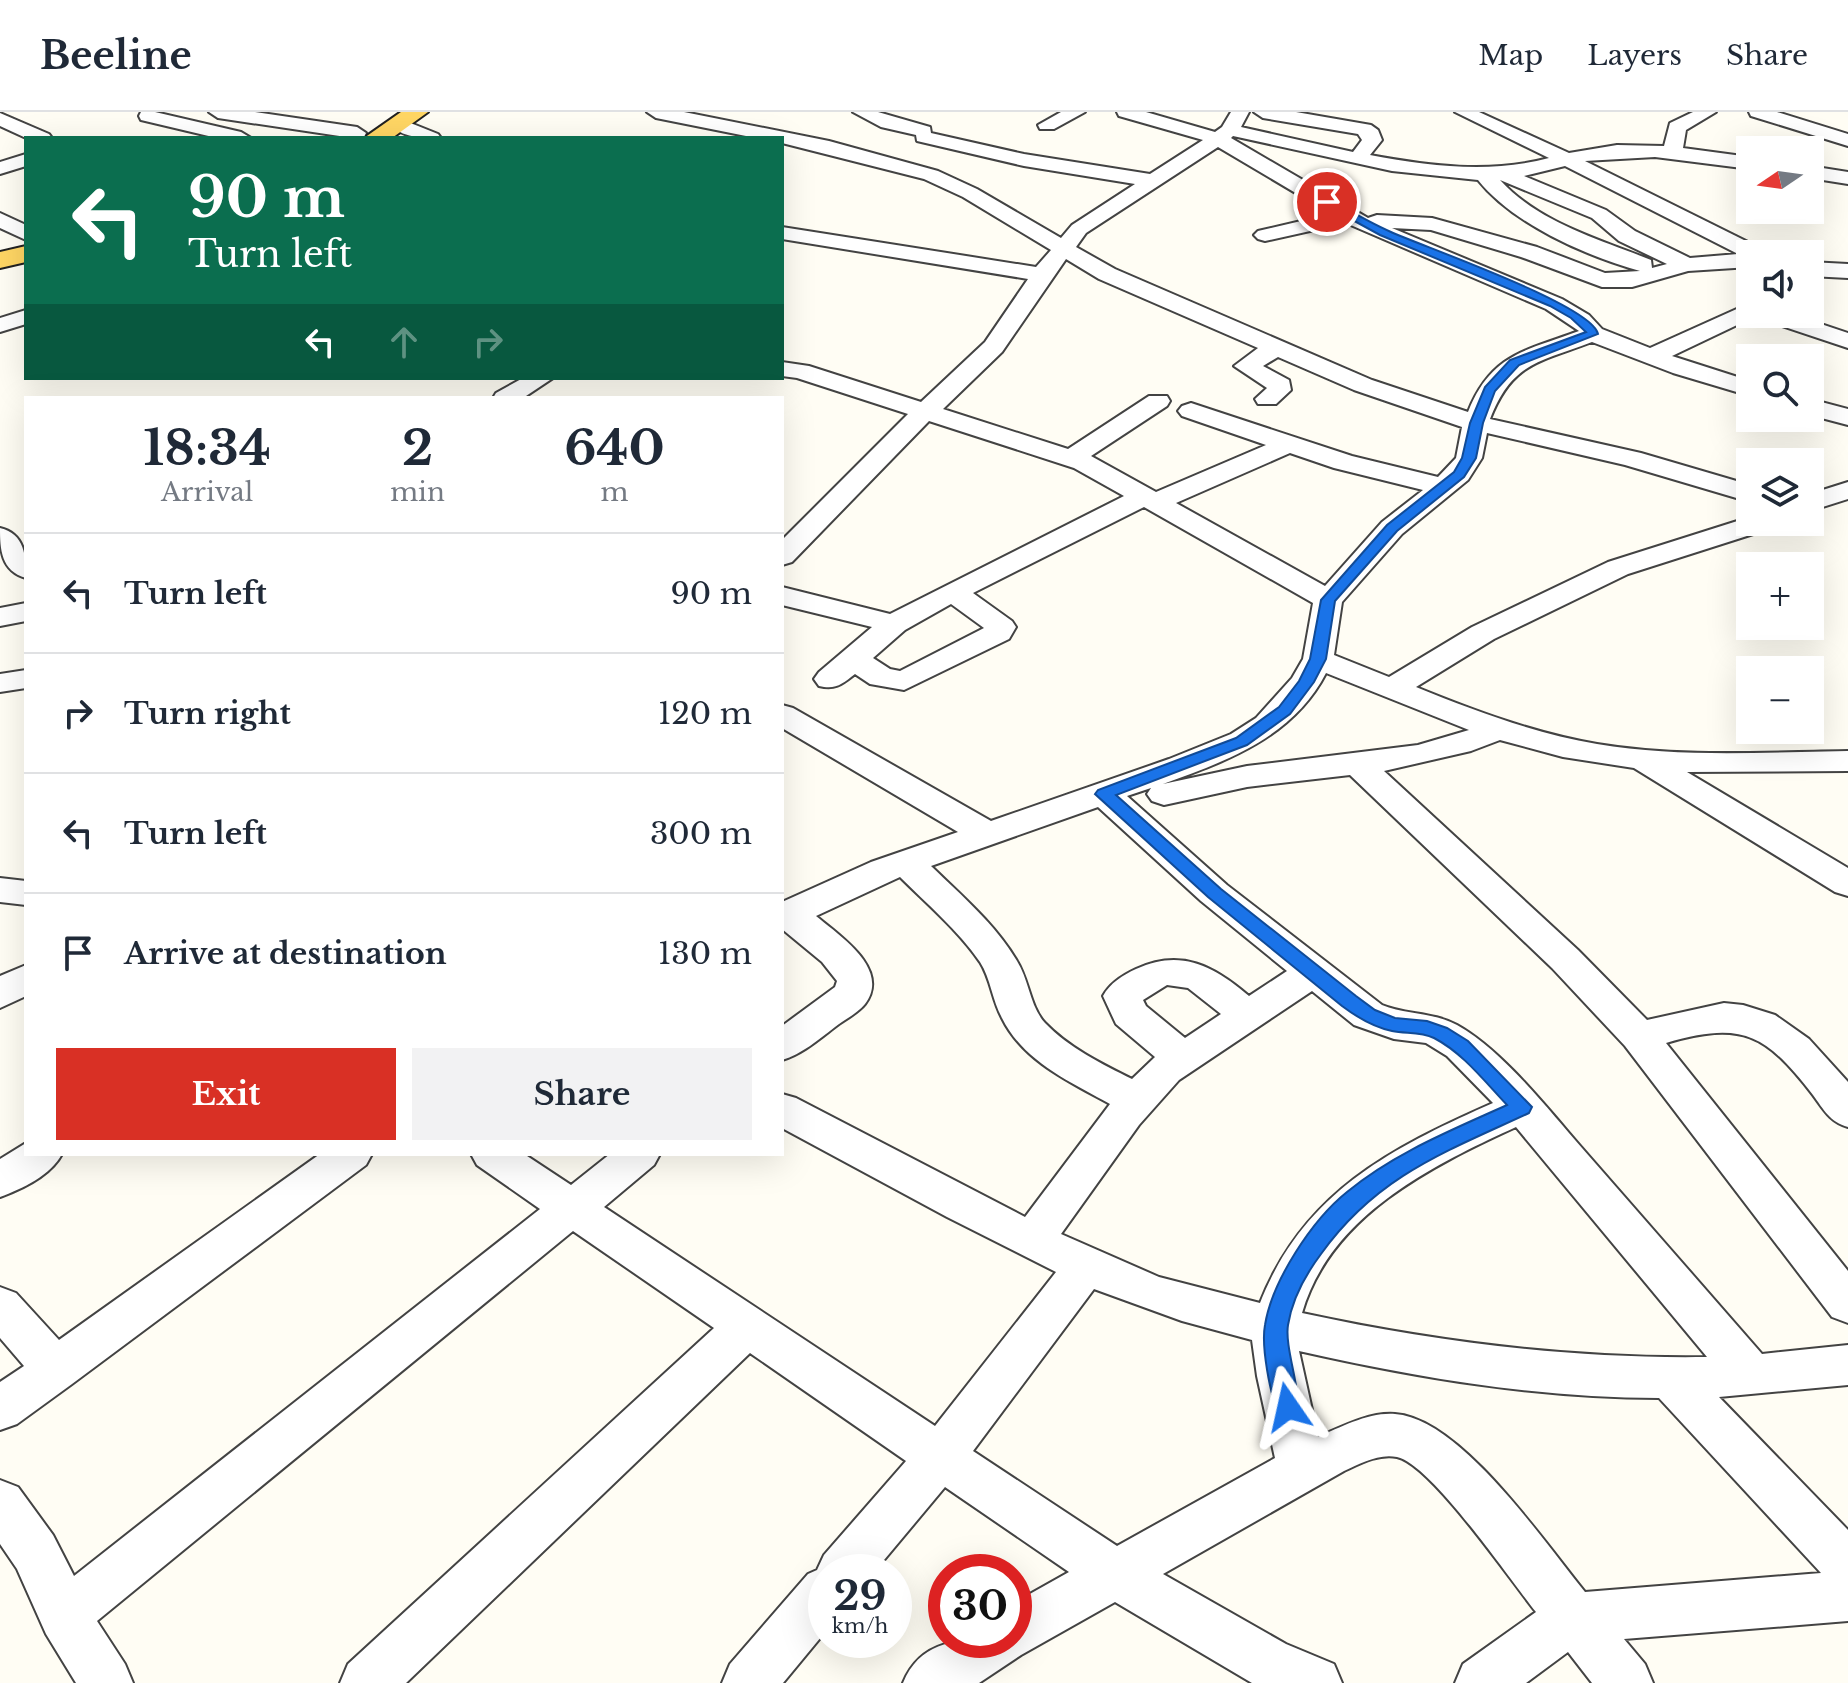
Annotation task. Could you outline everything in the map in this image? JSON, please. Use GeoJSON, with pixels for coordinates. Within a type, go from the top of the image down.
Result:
{"type":"FeatureCollection","features":[{"type":"Feature","properties":{"kind":"main road"},"geometry":{"type":"LineString","coordinates":[[361,136],[402,116]]}},
{"type":"Feature","properties":{"kind":"main road"},"geometry":{"type":"LineString","coordinates":[[0,260],[24,254]]}},
{"type":"Feature","properties":{"kind":"main road"},"geometry":{"type":"LineString","coordinates":[[0,271],[24,266]]}},
{"type":"Feature","properties":{"kind":"street"},"geometry":{"type":"LineString","coordinates":[[218,112],[361,136]]}},
{"type":"Feature","properties":{"kind":"street"},"geometry":{"type":"LineString","coordinates":[[656,112],[772,136]]}},
{"type":"Feature","properties":{"kind":"street"},"geometry":{"type":"LineString","coordinates":[[696,120],[715,112]]}},
{"type":"Feature","properties":{"kind":"street"},"geometry":{"type":"LineString","coordinates":[[862,112],[888,123],[921,127],[1024,160],[1155,181]]}},
{"type":"Feature","properties":{"kind":"street"},"geometry":{"type":"LineString","coordinates":[[1047,125],[1076,112]]}},
{"type":"Feature","properties":{"kind":"street"},"geometry":{"type":"LineString","coordinates":[[1126,112],[1229,127],[1385,163],[1492,174],[1578,204],[1627,236],[1687,265]]}},
{"type":"Feature","properties":{"kind":"street"},"geometry":{"type":"LineString","coordinates":[[1263,112],[1364,129],[1371,134],[1372,140],[1358,158]]}},
{"type":"Feature","properties":{"kind":"street"},"geometry":{"type":"LineString","coordinates":[[1464,112],[1566,159],[1736,245]]}},
{"type":"Feature","properties":{"kind":"street"},"geometry":{"type":"LineString","coordinates":[[1673,151],[1677,127],[1707,112]]}},
{"type":"Feature","properties":{"kind":"street"},"geometry":{"type":"LineString","coordinates":[[1758,112],[1845,137]]}},
{"type":"Feature","properties":{"kind":"street"},"geometry":{"type":"LineString","coordinates":[[148,116],[233,136]]}},
{"type":"Feature","properties":{"kind":"street"},"geometry":{"type":"LineString","coordinates":[[402,116],[428,136]]}},
{"type":"Feature","properties":{"kind":"street"},"geometry":{"type":"LineString","coordinates":[[0,119],[38,136]]}},
{"type":"Feature","properties":{"kind":"street"},"geometry":{"type":"LineString","coordinates":[[921,127],[931,175]]}},
{"type":"Feature","properties":{"kind":"street"},"geometry":{"type":"LineString","coordinates":[[784,554],[925,411],[975,368],[994,347],[1063,247],[1093,219],[1155,181],[1229,127]]}},
{"type":"Feature","properties":{"kind":"street"},"geometry":{"type":"LineString","coordinates":[[1229,127],[1301,186],[1355,219],[1554,304],[1576,316],[1591,328],[1592,334]]}},
{"type":"Feature","properties":{"kind":"street"},"geometry":{"type":"LineString","coordinates":[[784,139],[931,175],[970,193],[1107,274],[1363,385],[1476,423],[1632,459],[1736,490]]}},
{"type":"Feature","properties":{"kind":"street"},"geometry":{"type":"LineString","coordinates":[[1492,174],[1566,159],[1644,149],[1736,161]]}},
{"type":"Feature","properties":{"kind":"street"},"geometry":{"type":"LineString","coordinates":[[0,168],[24,161]]}},
{"type":"Feature","properties":{"kind":"street"},"geometry":{"type":"LineString","coordinates":[[1301,186],[1371,170],[1385,163]]}},
{"type":"Feature","properties":{"kind":"street"},"geometry":{"type":"LineString","coordinates":[[1492,174],[1510,202],[1552,225],[1661,273]]}},
{"type":"Feature","properties":{"kind":"street"},"geometry":{"type":"LineString","coordinates":[[1824,174],[1848,178]]}},
{"type":"Feature","properties":{"kind":"street"},"geometry":{"type":"LineString","coordinates":[[1443,228],[1510,202]]}},
{"type":"Feature","properties":{"kind":"street"},"geometry":{"type":"LineString","coordinates":[[0,219],[24,233]]}},
{"type":"Feature","properties":{"kind":"street"},"geometry":{"type":"LineString","coordinates":[[1265,235],[1355,219],[1415,221],[1529,252],[1602,280],[1632,280],[1687,265],[1736,261]]}},
{"type":"Feature","properties":{"kind":"street"},"geometry":{"type":"LineString","coordinates":[[784,233],[1042,275]]}},
{"type":"Feature","properties":{"kind":"street"},"geometry":{"type":"LineString","coordinates":[[1824,270],[1848,271]]}},
{"type":"Feature","properties":{"kind":"street"},"geometry":{"type":"LineString","coordinates":[[1650,357],[1736,317]]}},
{"type":"Feature","properties":{"kind":"street"},"geometry":{"type":"LineString","coordinates":[[0,325],[24,318]]}},
{"type":"Feature","properties":{"kind":"street"},"geometry":{"type":"LineString","coordinates":[[1810,328],[1848,341]]}},
{"type":"Feature","properties":{"kind":"street"},"geometry":{"type":"LineString","coordinates":[[1112,802],[1242,741],[1267,725],[1306,682],[1318,659],[1328,600],[1392,528],[1459,474],[1469,458],[1476,423],[1489,390],[1514,363],[1592,334],[1650,357],[1736,385]]}},
{"type":"Feature","properties":{"kind":"street"},"geometry":{"type":"LineString","coordinates":[[1267,399],[1279,390],[1280,385],[1246,366],[1275,348]]}},
{"type":"Feature","properties":{"kind":"street"},"geometry":{"type":"LineString","coordinates":[[784,369],[800,371],[1071,458],[1107,474],[1328,600]]}},
{"type":"Feature","properties":{"kind":"street"},"geometry":{"type":"LineString","coordinates":[[509,396],[537,380]]}},
{"type":"Feature","properties":{"kind":"street"},"geometry":{"type":"LineString","coordinates":[[1071,458],[1158,401]]}},
{"type":"Feature","properties":{"kind":"street"},"geometry":{"type":"LineString","coordinates":[[1191,411],[1343,462],[1445,487]]}},
{"type":"Feature","properties":{"kind":"street"},"geometry":{"type":"LineString","coordinates":[[1824,411],[1848,417]]}},
{"type":"Feature","properties":{"kind":"street"},"geometry":{"type":"LineString","coordinates":[[953,592],[995,621],[1001,627],[998,633],[904,681],[842,669],[894,624],[953,592],[1150,499],[1289,444]]}},
{"type":"Feature","properties":{"kind":"street"},"geometry":{"type":"LineString","coordinates":[[1824,498],[1848,490]]}},
{"type":"Feature","properties":{"kind":"street"},"geometry":{"type":"LineString","coordinates":[[1393,688],[1483,633],[1618,568],[1736,530]]}},
{"type":"Feature","properties":{"kind":"street"},"geometry":{"type":"LineString","coordinates":[[0,536],[24,566]]}},
{"type":"Feature","properties":{"kind":"street"},"geometry":{"type":"LineString","coordinates":[[784,596],[894,624]]}},
{"type":"Feature","properties":{"kind":"street"},"geometry":{"type":"LineString","coordinates":[[0,617],[24,612]]}},
{"type":"Feature","properties":{"kind":"street"},"geometry":{"type":"LineString","coordinates":[[1318,659],[1499,729],[1557,746],[1645,761],[1848,761]]}},
{"type":"Feature","properties":{"kind":"street"},"geometry":{"type":"LineString","coordinates":[[784,716],[988,834]]}},
{"type":"Feature","properties":{"kind":"street"},"geometry":{"type":"LineString","coordinates":[[1267,725],[1317,768]]}},
{"type":"Feature","properties":{"kind":"street"},"geometry":{"type":"LineString","coordinates":[[784,1045],[850,996],[855,987],[855,977],[846,965],[786,915],[906,862],[988,834],[1112,802],[1229,778],[1356,763],[1450,746],[1499,729]]}},
{"type":"Feature","properties":{"kind":"street"},"geometry":{"type":"LineString","coordinates":[[1645,761],[1848,884]]}},
{"type":"Feature","properties":{"kind":"street"},"geometry":{"type":"LineString","coordinates":[[1356,763],[1565,959],[1639,1036],[1848,1304]]}},
{"type":"Feature","properties":{"kind":"street"},"geometry":{"type":"LineString","coordinates":[[1112,802],[1205,885],[1368,1015],[1394,1025],[1420,1026],[1440,1033],[1461,1046],[1522,1107],[1751,1375]]}},
{"type":"Feature","properties":{"kind":"street"},"geometry":{"type":"LineString","coordinates":[[906,862],[988,947],[1004,969],[1018,1014],[1030,1033],[1058,1056],[1137,1100]]}},
{"type":"Feature","properties":{"kind":"street"},"geometry":{"type":"LineString","coordinates":[[0,890],[24,893]]}},
{"type":"Feature","properties":{"kind":"street"},"geometry":{"type":"LineString","coordinates":[[1182,1057],[1130,1014],[1122,996],[1164,972],[1179,969],[1206,980],[1246,1015]]}},
{"type":"Feature","properties":{"kind":"street"},"geometry":{"type":"LineString","coordinates":[[1033,1240],[1137,1100],[1165,1070],[1312,973]]}},
{"type":"Feature","properties":{"kind":"street"},"geometry":{"type":"LineString","coordinates":[[0,994],[24,979]]}},
{"type":"Feature","properties":{"kind":"street"},"geometry":{"type":"LineString","coordinates":[[1639,1036],[1726,1016],[1754,1021],[1785,1042],[1829,1086],[1848,1112]]}},
{"type":"Feature","properties":{"kind":"street"},"geometry":{"type":"LineString","coordinates":[[1302,1468],[1281,1376],[1276,1326],[1295,1273],[1329,1225],[1354,1199],[1417,1155],[1522,1107]]}},
{"type":"Feature","properties":{"kind":"street"},"geometry":{"type":"LineString","coordinates":[[784,1110],[945,1198],[1086,1266],[1166,1298],[1382,1352],[1500,1369],[1616,1377],[1751,1375],[1848,1365]]}},
{"type":"Feature","properties":{"kind":"street"},"geometry":{"type":"LineString","coordinates":[[0,1180],[38,1156]]}},
{"type":"Feature","properties":{"kind":"street"},"geometry":{"type":"LineString","coordinates":[[0,1409],[348,1156]]}},
{"type":"Feature","properties":{"kind":"street"},"geometry":{"type":"LineString","coordinates":[[495,1156],[1113,1573],[1253,1656],[1315,1683]]}},
{"type":"Feature","properties":{"kind":"street"},"geometry":{"type":"LineString","coordinates":[[64,1616],[636,1156]]}},
{"type":"Feature","properties":{"kind":"street"},"geometry":{"type":"LineString","coordinates":[[857,1554],[941,1456],[1086,1266]]}},
{"type":"Feature","properties":{"kind":"street"},"geometry":{"type":"LineString","coordinates":[[0,1306],[56,1370]]}},
{"type":"Feature","properties":{"kind":"street"},"geometry":{"type":"LineString","coordinates":[[367,1683],[749,1325]]}},
{"type":"Feature","properties":{"kind":"street"},"geometry":{"type":"LineString","coordinates":[[1670,1377],[1848,1566]]}},
{"type":"Feature","properties":{"kind":"street"},"geometry":{"type":"LineString","coordinates":[[1032,1621],[1302,1468],[1362,1441],[1391,1434],[1420,1443],[1451,1467],[1626,1683]]}},
{"type":"Feature","properties":{"kind":"street"},"geometry":{"type":"LineString","coordinates":[[0,1503],[35,1552],[51,1581],[64,1616],[106,1683]]}},
{"type":"Feature","properties":{"kind":"street"},"geometry":{"type":"LineString","coordinates":[[1482,1683],[1572,1618],[1848,1596]]}},
{"type":"Feature","properties":{"kind":"street"},"geometry":{"type":"LineString","coordinates":[[749,1683],[808,1613]]}},
{"type":"Feature","properties":{"kind":"street"},"geometry":{"type":"LineString","coordinates":[[944,1679],[975,1658]]}},
{"type":"Feature","properties":{"kind":"route"},"geometry":{"type":"LineString","coordinates":[[1288,1407],[1276,1326],[1295,1273],[1329,1225],[1375,1182],[1417,1155],[1522,1107],[1461,1046],[1440,1033],[1420,1026],[1394,1025],[1368,1015],[1349,1001],[1214,893],[1104,794],[1242,741],[1284,710],[1306,682],[1318,659],[1328,600],[1392,528],[1459,474],[1469,458],[1476,423],[1489,390],[1514,363],[1592,334],[1591,328],[1576,316],[1554,304],[1383,233],[1327,202]]}}]}
